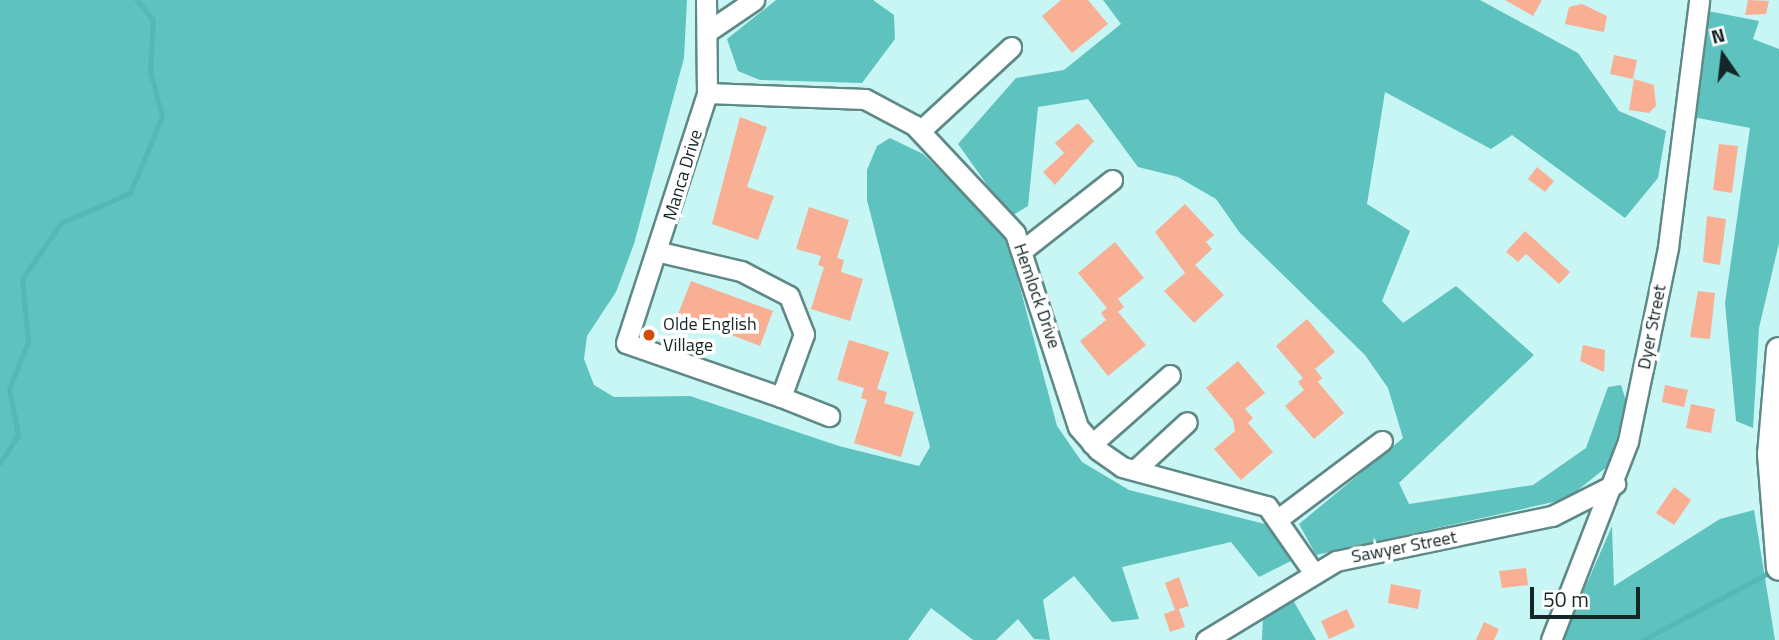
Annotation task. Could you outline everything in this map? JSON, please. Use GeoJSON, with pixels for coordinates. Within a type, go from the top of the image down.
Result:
{"type":"FeatureCollection","features":[{"type":"Feature","properties":{"kind":"main road"},"geometry":{"type":"LineString","coordinates":[[1778,564],[1770,454],[1779,350]]}},
{"type":"Feature","properties":{"kind":"street","name":"Manca Drive"},"geometry":{"type":"LineString","coordinates":[[706,0],[707,93],[660,252],[626,343],[781,397]]}},
{"type":"Feature","properties":{"kind":"street"},"geometry":{"type":"LineString","coordinates":[[707,32],[754,0]]}},
{"type":"Feature","properties":{"kind":"street","name":"Dyer Street"},"geometry":{"type":"LineString","coordinates":[[1551,640],[1615,484],[1668,247],[1699,0]]}},
{"type":"Feature","properties":{"kind":"street"},"geometry":{"type":"LineString","coordinates":[[920,131],[1011,47]]}},
{"type":"Feature","properties":{"kind":"street","name":"Hemlock Drive"},"geometry":{"type":"LineString","coordinates":[[707,93],[865,99],[920,131],[1024,249],[1074,416],[1092,444],[1122,467],[1267,506],[1313,572]]}},
{"type":"Feature","properties":{"kind":"street"},"geometry":{"type":"LineString","coordinates":[[1024,249],[1112,180]]}},
{"type":"Feature","properties":{"kind":"street"},"geometry":{"type":"LineString","coordinates":[[660,252],[758,277],[794,302],[804,334],[781,397],[829,415]]}},
{"type":"Feature","properties":{"kind":"street"},"geometry":{"type":"LineString","coordinates":[[1092,444],[1170,375]]}},
{"type":"Feature","properties":{"kind":"street"},"geometry":{"type":"LineString","coordinates":[[1136,469],[1186,422]]}},
{"type":"Feature","properties":{"kind":"street"},"geometry":{"type":"LineString","coordinates":[[1278,519],[1382,441]]}},
{"type":"Feature","properties":{"kind":"street","name":"Sawyer Street"},"geometry":{"type":"LineString","coordinates":[[1206,640],[1313,572],[1359,554],[1552,516],[1615,484]]}},
{"type":"Feature","properties":{"kind":"shaded area"},"geometry":{"type":"Polygon","coordinates":[[[0,0],[687,0],[684,58],[634,244],[616,292],[587,336],[584,359],[594,385],[614,397],[690,396],[839,446],[919,466],[930,447],[867,200],[867,170],[877,146],[890,138],[923,154],[1006,235],[1057,426],[1082,462],[1129,490],[1273,526],[1295,559],[1259,577],[1231,542],[1122,567],[1139,619],[1112,622],[1074,576],[1043,600],[1050,640],[1034,639],[1018,619],[996,640],[973,640],[931,608],[908,640],[0,640],[0,0]]]}},
{"type":"Feature","properties":{"kind":"shaded area"},"geometry":{"type":"Polygon","coordinates":[[[776,0],[873,0],[894,15],[895,39],[862,83],[760,80],[738,71],[727,39],[776,0]]]}},
{"type":"Feature","properties":{"kind":"shaded area"},"geometry":{"type":"Polygon","coordinates":[[[1103,0],[1480,0],[1578,53],[1619,111],[1666,131],[1658,178],[1625,218],[1512,135],[1491,149],[1385,92],[1367,204],[1410,231],[1382,301],[1403,323],[1456,286],[1534,355],[1399,483],[1409,504],[1533,485],[1586,448],[1608,387],[1621,385],[1627,404],[1609,465],[1567,499],[1316,555],[1299,524],[1403,438],[1388,388],[1365,355],[1240,233],[1216,199],[1178,177],[1138,167],[1088,99],[1038,107],[1028,206],[1010,217],[958,144],[1016,78],[1064,70],[1121,24],[1103,0]]]}},
{"type":"Feature","properties":{"kind":"shaded area"},"geometry":{"type":"Polygon","coordinates":[[[1708,11],[1759,21],[1753,39],[1779,49],[1779,243],[1759,328],[1753,428],[1736,421],[1725,303],[1750,128],[1693,117],[1708,11]]]}},
{"type":"Feature","properties":{"kind":"shaded area"},"geometry":{"type":"Polygon","coordinates":[[[1754,510],[1775,640],[1562,640],[1612,526],[1614,586],[1720,519],[1754,510]]]}},
{"type":"Feature","properties":{"kind":"shaded area"},"geometry":{"type":"Polygon","coordinates":[[[1290,595],[1316,640],[1262,640],[1263,615],[1290,595]]]}},
{"type":"Feature","properties":{"kind":"building"},"geometry":{"type":"Polygon","coordinates":[[[1061,0],[1088,0],[1108,24],[1072,53],[1042,16],[1061,0]]]}},
{"type":"Feature","properties":{"kind":"building"},"geometry":{"type":"Polygon","coordinates":[[[1505,0],[1542,0],[1533,16],[1505,0]]]}},
{"type":"Feature","properties":{"kind":"building"},"geometry":{"type":"Polygon","coordinates":[[[1748,0],[1769,1],[1766,14],[1745,15],[1748,0]]]}},
{"type":"Feature","properties":{"kind":"building"},"geometry":{"type":"Polygon","coordinates":[[[1582,4],[1607,16],[1604,32],[1565,24],[1569,7],[1582,4]]]}},
{"type":"Feature","properties":{"kind":"building"},"geometry":{"type":"Polygon","coordinates":[[[1614,55],[1637,60],[1633,79],[1610,74],[1614,55]]]}},
{"type":"Feature","properties":{"kind":"building"},"geometry":{"type":"Polygon","coordinates":[[[1634,79],[1654,85],[1656,106],[1649,113],[1629,110],[1634,79]]]}},
{"type":"Feature","properties":{"kind":"building"},"geometry":{"type":"Polygon","coordinates":[[[740,117],[767,127],[747,187],[774,196],[758,240],[712,224],[740,117]]]}},
{"type":"Feature","properties":{"kind":"building"},"geometry":{"type":"Polygon","coordinates":[[[1078,123],[1094,141],[1055,185],[1043,172],[1064,153],[1055,143],[1078,123]]]}},
{"type":"Feature","properties":{"kind":"building"},"geometry":{"type":"Polygon","coordinates":[[[1719,144],[1738,146],[1732,193],[1713,190],[1719,144]]]}},
{"type":"Feature","properties":{"kind":"building"},"geometry":{"type":"Polygon","coordinates":[[[1537,167],[1554,181],[1545,192],[1528,179],[1537,167]]]}},
{"type":"Feature","properties":{"kind":"building"},"geometry":{"type":"Polygon","coordinates":[[[1185,204],[1214,235],[1206,242],[1212,249],[1195,265],[1224,295],[1194,323],[1164,291],[1185,273],[1155,232],[1185,204]]]}},
{"type":"Feature","properties":{"kind":"building"},"geometry":{"type":"Polygon","coordinates":[[[809,207],[849,220],[837,258],[844,260],[841,272],[863,279],[850,321],[811,309],[824,267],[818,265],[821,256],[796,249],[809,207]]]}},
{"type":"Feature","properties":{"kind":"building"},"geometry":{"type":"Polygon","coordinates":[[[1707,216],[1726,219],[1720,265],[1703,262],[1707,216]]]}},
{"type":"Feature","properties":{"kind":"building"},"geometry":{"type":"Polygon","coordinates":[[[1525,231],[1570,272],[1559,284],[1526,254],[1518,262],[1506,252],[1525,231]]]}},
{"type":"Feature","properties":{"kind":"building"},"geometry":{"type":"Polygon","coordinates":[[[1115,242],[1144,278],[1118,299],[1124,307],[1118,312],[1146,345],[1108,376],[1080,341],[1106,320],[1101,313],[1107,308],[1078,273],[1115,242]]]}},
{"type":"Feature","properties":{"kind":"building"},"geometry":{"type":"Polygon","coordinates":[[[691,281],[773,311],[760,346],[678,314],[691,281]]]}},
{"type":"Feature","properties":{"kind":"building"},"geometry":{"type":"Polygon","coordinates":[[[1698,291],[1715,293],[1710,339],[1690,337],[1698,291]]]}},
{"type":"Feature","properties":{"kind":"building"},"geometry":{"type":"Polygon","coordinates":[[[1307,319],[1335,352],[1315,369],[1322,378],[1318,382],[1344,413],[1314,439],[1285,406],[1304,390],[1298,382],[1303,378],[1276,346],[1307,319]]]}},
{"type":"Feature","properties":{"kind":"building"},"geometry":{"type":"Polygon","coordinates":[[[849,340],[889,352],[877,389],[887,392],[884,403],[914,412],[901,457],[854,443],[867,400],[861,398],[864,388],[837,380],[849,340]]]}},
{"type":"Feature","properties":{"kind":"building"},"geometry":{"type":"Polygon","coordinates":[[[1583,345],[1605,350],[1604,372],[1580,361],[1583,345]]]}},
{"type":"Feature","properties":{"kind":"building"},"geometry":{"type":"Polygon","coordinates":[[[1238,361],[1265,393],[1245,409],[1253,418],[1248,423],[1273,452],[1241,480],[1214,449],[1235,431],[1233,420],[1206,388],[1238,361]]]}},
{"type":"Feature","properties":{"kind":"building"},"geometry":{"type":"Polygon","coordinates":[[[1665,385],[1688,390],[1684,407],[1662,402],[1665,385]]]}},
{"type":"Feature","properties":{"kind":"building"},"geometry":{"type":"Polygon","coordinates":[[[1691,404],[1715,409],[1711,433],[1686,428],[1691,404]]]}},
{"type":"Feature","properties":{"kind":"building"},"geometry":{"type":"Polygon","coordinates":[[[1674,487],[1691,500],[1674,525],[1656,513],[1674,487]]]}},
{"type":"Feature","properties":{"kind":"building"},"geometry":{"type":"Polygon","coordinates":[[[1526,568],[1528,585],[1502,588],[1499,571],[1526,568]]]}},
{"type":"Feature","properties":{"kind":"building"},"geometry":{"type":"Polygon","coordinates":[[[1179,577],[1189,606],[1179,609],[1185,627],[1170,632],[1164,614],[1175,610],[1165,583],[1179,577]]]}},
{"type":"Feature","properties":{"kind":"building"},"geometry":{"type":"Polygon","coordinates":[[[1391,584],[1421,590],[1418,609],[1388,603],[1391,584]]]}},
{"type":"Feature","properties":{"kind":"building"},"geometry":{"type":"Polygon","coordinates":[[[1347,609],[1355,627],[1329,639],[1321,621],[1347,609]]]}},
{"type":"Feature","properties":{"kind":"building"},"geometry":{"type":"Polygon","coordinates":[[[1484,622],[1499,629],[1494,640],[1476,640],[1484,622]]]}},
{"type":"Feature","properties":{"kind":"waterway"},"geometry":{"type":"LineString","coordinates":[[0,463],[18,435],[9,389],[28,342],[22,279],[61,223],[130,193],[162,117],[150,71],[153,20],[137,0]]}},
{"type":"Feature","properties":{"kind":"waterway"},"geometry":{"type":"LineString","coordinates":[[1643,640],[1772,571]]}},
{"type":"Feature","properties":{"kind":"place","name":"Olde English Village"},"geometry":{"type":"Point","coordinates":[649,335]}}]}
